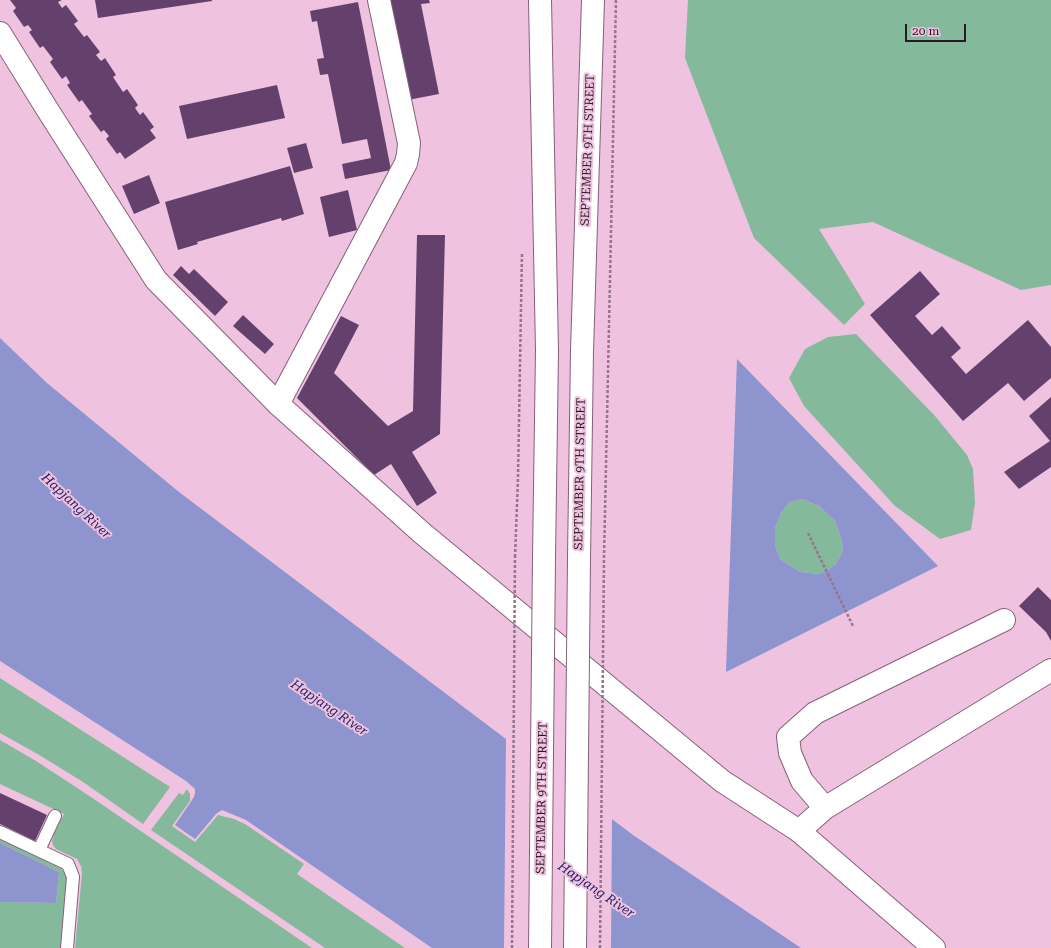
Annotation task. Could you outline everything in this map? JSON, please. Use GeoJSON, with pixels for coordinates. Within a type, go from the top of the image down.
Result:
{"type":"FeatureCollection","features":[{"type":"Feature","properties":{"kind":"main road"},"geometry":{"type":"LineString","coordinates":[[278,404],[406,164],[408,143],[380,0]]}},
{"type":"Feature","properties":{"kind":"main road","name":"SEPTEMBER 9TH STREET"},"geometry":{"type":"LineString","coordinates":[[540,0],[547,350],[540,948]]}},
{"type":"Feature","properties":{"kind":"main road","name":"SEPTEMBER 9TH STREET"},"geometry":{"type":"LineString","coordinates":[[575,948],[582,351],[593,0]]}},
{"type":"Feature","properties":{"kind":"main road"},"geometry":{"type":"LineString","coordinates":[[0,33],[46,109],[156,280],[278,404],[422,533],[722,781],[798,831],[934,948]]}},
{"type":"Feature","properties":{"kind":"main road"},"geometry":{"type":"LineString","coordinates":[[825,808],[802,781],[790,753],[788,737],[815,713],[1004,620]]}},
{"type":"Feature","properties":{"kind":"main road"},"geometry":{"type":"LineString","coordinates":[[798,831],[825,808],[1051,670]]}},
{"type":"Feature","properties":{"kind":"lane"},"geometry":{"type":"LineString","coordinates":[[39,850],[56,816]]}},
{"type":"Feature","properties":{"kind":"lane"},"geometry":{"type":"LineString","coordinates":[[0,832],[68,864],[73,877],[67,948]]}},
{"type":"Feature","properties":{"kind":"path"},"geometry":{"type":"LineString","coordinates":[[600,948],[604,558],[616,0]]}},
{"type":"Feature","properties":{"kind":"path"},"geometry":{"type":"LineString","coordinates":[[512,948],[515,557],[518,478],[522,247]]}},
{"type":"Feature","properties":{"kind":"path"},"geometry":{"type":"LineString","coordinates":[[808,533],[853,626]]}},
{"type":"Feature","properties":{"kind":"green space"},"geometry":{"type":"Polygon","coordinates":[[[688,0],[1051,0],[1051,285],[1021,290],[873,222],[819,229],[865,304],[844,325],[754,238],[685,58],[688,0]]]}},
{"type":"Feature","properties":{"kind":"green space"},"geometry":{"type":"Polygon","coordinates":[[[856,334],[935,416],[967,455],[973,469],[975,503],[971,530],[940,539],[895,506],[804,406],[789,378],[805,349],[828,337],[856,334]]]}},
{"type":"Feature","properties":{"kind":"green space"},"geometry":{"type":"Polygon","coordinates":[[[803,499],[819,506],[835,521],[841,538],[843,550],[836,564],[827,571],[819,574],[800,572],[780,559],[775,545],[775,528],[781,513],[789,502],[803,499]]]}},
{"type":"Feature","properties":{"kind":"green space"},"geometry":{"type":"Polygon","coordinates":[[[0,678],[170,787],[143,824],[83,782],[0,733],[0,678]]]}},
{"type":"Feature","properties":{"kind":"green space"},"geometry":{"type":"Polygon","coordinates":[[[0,740],[36,761],[91,797],[312,948],[75,948],[82,874],[81,866],[77,859],[56,849],[52,841],[64,814],[0,784],[0,740]]]}},
{"type":"Feature","properties":{"kind":"green space"},"geometry":{"type":"Polygon","coordinates":[[[187,789],[190,794],[190,801],[172,826],[195,842],[218,815],[234,819],[245,824],[304,864],[297,874],[405,948],[325,948],[151,830],[179,793],[183,795],[187,789]]]}},
{"type":"Feature","properties":{"kind":"green space"},"geometry":{"type":"Polygon","coordinates":[[[0,838],[61,868],[65,874],[68,882],[61,948],[0,948],[0,902],[56,903],[59,872],[0,843],[0,838]]]}},
{"type":"Feature","properties":{"kind":"water","name":"Hapjang River"},"geometry":{"type":"Polygon","coordinates":[[[0,338],[47,383],[179,492],[633,835],[801,948],[432,948],[246,820],[222,810],[217,813],[195,839],[175,825],[194,797],[195,789],[186,781],[0,661],[0,338]]]}},
{"type":"Feature","properties":{"kind":"water"},"geometry":{"type":"Polygon","coordinates":[[[737,359],[938,566],[726,672],[737,359]],[[803,499],[789,502],[781,513],[775,528],[775,545],[780,559],[800,572],[819,574],[827,571],[836,564],[843,550],[841,538],[835,521],[819,506],[803,499]]]}},
{"type":"Feature","properties":{"kind":"water"},"geometry":{"type":"Polygon","coordinates":[[[0,843],[59,872],[56,903],[0,902],[0,843]]]}},
{"type":"Feature","properties":{"kind":"pier"},"geometry":{"type":"Polygon","coordinates":[[[506,736],[612,816],[611,948],[504,948],[506,736]]]}},
{"type":"Feature","properties":{"kind":"building"},"geometry":{"type":"Polygon","coordinates":[[[10,0],[62,0],[58,2],[62,8],[66,5],[78,21],[74,24],[84,37],[87,35],[100,52],[96,55],[101,61],[105,58],[116,75],[113,77],[123,92],[127,89],[138,105],[135,108],[140,115],[143,112],[154,127],[150,130],[156,138],[125,159],[120,152],[117,154],[106,139],[109,136],[104,130],[101,132],[89,116],[92,114],[82,100],[79,102],[67,85],[70,83],[66,76],[62,79],[50,62],[53,59],[43,46],[40,48],[29,32],[32,30],[28,25],[24,27],[13,11],[16,8],[10,0]]]}},
{"type":"Feature","properties":{"kind":"building"},"geometry":{"type":"Polygon","coordinates":[[[95,0],[212,0],[212,1],[98,18],[95,0]]]}},
{"type":"Feature","properties":{"kind":"building"},"geometry":{"type":"Polygon","coordinates":[[[388,0],[429,0],[430,3],[421,4],[439,94],[408,100],[388,0]]]}},
{"type":"Feature","properties":{"kind":"building"},"geometry":{"type":"Polygon","coordinates":[[[358,2],[391,170],[345,179],[342,164],[371,158],[367,139],[342,144],[328,74],[320,75],[317,59],[324,58],[317,21],[312,22],[310,11],[358,2]]]}},
{"type":"Feature","properties":{"kind":"building"},"geometry":{"type":"Polygon","coordinates":[[[277,85],[285,118],[187,139],[179,106],[277,85]]]}},
{"type":"Feature","properties":{"kind":"building"},"geometry":{"type":"Polygon","coordinates":[[[306,143],[313,168],[294,173],[287,148],[306,143]]]}},
{"type":"Feature","properties":{"kind":"building"},"geometry":{"type":"Polygon","coordinates":[[[290,166],[304,214],[282,221],[281,218],[197,242],[198,244],[178,250],[165,202],[290,166]]]}},
{"type":"Feature","properties":{"kind":"building"},"geometry":{"type":"Polygon","coordinates":[[[149,175],[160,203],[134,214],[122,186],[149,175]]]}},
{"type":"Feature","properties":{"kind":"building"},"geometry":{"type":"Polygon","coordinates":[[[348,190],[357,230],[329,237],[320,197],[348,190]]]}},
{"type":"Feature","properties":{"kind":"building"},"geometry":{"type":"Polygon","coordinates":[[[417,235],[445,235],[440,434],[412,452],[437,493],[417,506],[391,464],[374,475],[297,398],[341,316],[359,325],[334,373],[388,426],[413,411],[417,235]]]}},
{"type":"Feature","properties":{"kind":"building"},"geometry":{"type":"Polygon","coordinates":[[[181,266],[189,274],[194,269],[228,302],[215,316],[173,275],[181,266]]]}},
{"type":"Feature","properties":{"kind":"building"},"geometry":{"type":"Polygon","coordinates":[[[920,271],[940,294],[915,316],[932,335],[942,326],[961,348],[951,357],[966,374],[1028,320],[1051,347],[1051,378],[1024,401],[1008,383],[963,421],[870,315],[920,271]]]}},
{"type":"Feature","properties":{"kind":"building"},"geometry":{"type":"Polygon","coordinates":[[[243,315],[274,344],[265,354],[233,326],[243,315]]]}},
{"type":"Feature","properties":{"kind":"building"},"geometry":{"type":"Polygon","coordinates":[[[1051,397],[1051,467],[1019,489],[1004,472],[1050,441],[1029,416],[1051,397]]]}},
{"type":"Feature","properties":{"kind":"building"},"geometry":{"type":"Polygon","coordinates":[[[1038,587],[1051,600],[1051,641],[1046,632],[1019,606],[1038,587]]]}},
{"type":"Feature","properties":{"kind":"building"},"geometry":{"type":"Polygon","coordinates":[[[0,793],[47,815],[35,841],[0,824],[0,793]]]}}]}
